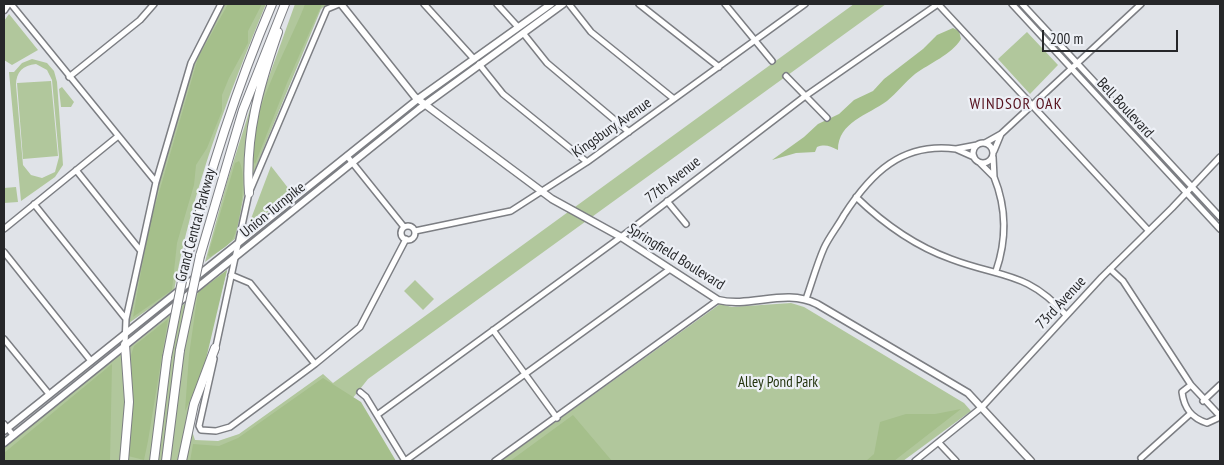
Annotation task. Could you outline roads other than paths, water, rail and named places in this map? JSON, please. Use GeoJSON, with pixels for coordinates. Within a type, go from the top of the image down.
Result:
{"type":"FeatureCollection","features":[{"type":"Feature","properties":{"kind":"highway","name":"Grand Central Parkway"},"geometry":{"type":"LineString","coordinates":[[153,461],[167,357],[184,271],[220,144],[246,68],[272,4]]}},
{"type":"Feature","properties":{"kind":"highway","name":"Grand Central Parkway"},"geometry":{"type":"LineString","coordinates":[[168,461],[170,428],[180,350],[200,256],[243,110],[287,4]]}},
{"type":"Feature","properties":{"kind":"highway"},"geometry":{"type":"LineString","coordinates":[[249,193],[247,165],[252,119],[270,54],[287,4]]}},
{"type":"Feature","properties":{"kind":"highway"},"geometry":{"type":"LineString","coordinates":[[124,461],[129,402],[125,345]]}},
{"type":"Feature","properties":{"kind":"highway"},"geometry":{"type":"LineString","coordinates":[[182,457],[194,404],[215,348]]}},
{"type":"Feature","properties":{"kind":"main road","name":"Springfield Boulevard"},"geometry":{"type":"LineString","coordinates":[[340,4],[418,100],[552,199],[621,237],[718,300],[733,303],[790,296],[806,299],[968,393],[1031,461]]}},
{"type":"Feature","properties":{"kind":"main road","name":"Union Turnpike"},"geometry":{"type":"LineString","coordinates":[[4,443],[518,27],[551,4]]}},
{"type":"Feature","properties":{"kind":"main road","name":"Union Turnpike"},"geometry":{"type":"LineString","coordinates":[[5,428],[418,100],[523,33],[563,4]]}},
{"type":"Feature","properties":{"kind":"main road"},"geometry":{"type":"LineString","coordinates":[[4,10],[13,5]]}},
{"type":"Feature","properties":{"kind":"street"},"geometry":{"type":"LineString","coordinates":[[69,77],[140,20],[154,4]]}},
{"type":"Feature","properties":{"kind":"street"},"geometry":{"type":"LineString","coordinates":[[125,345],[126,319],[156,182],[191,63],[221,4]]}},
{"type":"Feature","properties":{"kind":"street"},"geometry":{"type":"LineString","coordinates":[[340,4],[327,9],[249,193],[199,426],[201,430],[206,431],[230,427],[315,364],[360,327],[406,239]]}},
{"type":"Feature","properties":{"kind":"street"},"geometry":{"type":"LineString","coordinates":[[424,4],[502,94],[587,162]]}},
{"type":"Feature","properties":{"kind":"street"},"geometry":{"type":"LineString","coordinates":[[497,4],[518,27]]}},
{"type":"Feature","properties":{"kind":"street"},"geometry":{"type":"LineString","coordinates":[[569,4],[591,32],[674,99]]}},
{"type":"Feature","properties":{"kind":"street"},"geometry":{"type":"LineString","coordinates":[[639,4],[719,67]]}},
{"type":"Feature","properties":{"kind":"street"},"geometry":{"type":"LineString","coordinates":[[725,4],[772,61]]}},
{"type":"Feature","properties":{"kind":"street","name":"Kingsbury Avenue"},"geometry":{"type":"LineString","coordinates":[[415,231],[511,211],[630,132],[756,40],[798,6],[805,4]]}},
{"type":"Feature","properties":{"kind":"street"},"geometry":{"type":"LineString","coordinates":[[938,4],[1148,230]]}},
{"type":"Feature","properties":{"kind":"street","name":"77th Avenue"},"geometry":{"type":"LineString","coordinates":[[377,415],[621,237],[804,97],[938,4]]}},
{"type":"Feature","properties":{"kind":"street","name":"Bell Boulevard"},"geometry":{"type":"LineString","coordinates":[[1012,4],[1220,229]]}},
{"type":"Feature","properties":{"kind":"street","name":"Bell Boulevard"},"geometry":{"type":"LineString","coordinates":[[1022,4],[1220,217]]}},
{"type":"Feature","properties":{"kind":"street"},"geometry":{"type":"LineString","coordinates":[[806,299],[824,247],[868,181],[895,160],[927,149],[956,149],[977,145],[985,143],[1001,134],[1141,4]]}},
{"type":"Feature","properties":{"kind":"street"},"geometry":{"type":"LineString","coordinates":[[13,5],[117,137],[156,182]]}},
{"type":"Feature","properties":{"kind":"street"},"geometry":{"type":"LineString","coordinates":[[523,33],[546,63],[630,132]]}},
{"type":"Feature","properties":{"kind":"street"},"geometry":{"type":"LineString","coordinates":[[786,76],[804,97],[827,118]]}},
{"type":"Feature","properties":{"kind":"street"},"geometry":{"type":"LineString","coordinates":[[980,162],[987,162],[993,155],[1001,134]]}},
{"type":"Feature","properties":{"kind":"street"},"geometry":{"type":"LineString","coordinates":[[4,229],[117,137]]}},
{"type":"Feature","properties":{"kind":"street"},"geometry":{"type":"LineString","coordinates":[[985,143],[990,145],[993,155],[994,177],[1002,201],[1005,227],[1002,251],[996,271]]}},
{"type":"Feature","properties":{"kind":"street"},"geometry":{"type":"LineString","coordinates":[[974,157],[974,150],[977,145]]}},
{"type":"Feature","properties":{"kind":"street"},"geometry":{"type":"LineString","coordinates":[[956,149],[974,157],[994,177]]}},
{"type":"Feature","properties":{"kind":"street"},"geometry":{"type":"LineString","coordinates":[[348,156],[404,227]]}},
{"type":"Feature","properties":{"kind":"street","name":"73rd Avenue"},"geometry":{"type":"LineString","coordinates":[[915,461],[982,407],[1066,314],[1220,157]]}},
{"type":"Feature","properties":{"kind":"street"},"geometry":{"type":"LineString","coordinates":[[76,170],[140,250]]}},
{"type":"Feature","properties":{"kind":"street"},"geometry":{"type":"LineString","coordinates":[[856,197],[890,227],[921,246],[952,260],[996,271],[1031,284],[1049,297],[1066,314]]}},
{"type":"Feature","properties":{"kind":"street"},"geometry":{"type":"LineString","coordinates":[[667,200],[686,224]]}},
{"type":"Feature","properties":{"kind":"street"},"geometry":{"type":"LineString","coordinates":[[34,204],[126,319]]}},
{"type":"Feature","properties":{"kind":"street"},"geometry":{"type":"LineString","coordinates":[[404,227],[410,226],[415,231],[413,238],[406,239]]}},
{"type":"Feature","properties":{"kind":"street"},"geometry":{"type":"LineString","coordinates":[[404,227],[402,234],[406,239]]}},
{"type":"Feature","properties":{"kind":"street"},"geometry":{"type":"LineString","coordinates":[[4,252],[91,361]]}},
{"type":"Feature","properties":{"kind":"street"},"geometry":{"type":"LineString","coordinates":[[360,392],[377,415],[405,461],[670,269]]}},
{"type":"Feature","properties":{"kind":"street"},"geometry":{"type":"LineString","coordinates":[[1110,269],[1123,281],[1191,385],[1203,401],[1220,416],[1214,421],[1207,423],[1190,414],[1182,394],[1191,385]]}},
{"type":"Feature","properties":{"kind":"street"},"geometry":{"type":"LineString","coordinates":[[231,275],[250,283],[315,364]]}},
{"type":"Feature","properties":{"kind":"street"},"geometry":{"type":"LineString","coordinates":[[495,461],[718,300]]}},
{"type":"Feature","properties":{"kind":"street"},"geometry":{"type":"LineString","coordinates":[[493,330],[556,418]]}},
{"type":"Feature","properties":{"kind":"street"},"geometry":{"type":"LineString","coordinates":[[4,339],[49,394]]}},
{"type":"Feature","properties":{"kind":"street"},"geometry":{"type":"LineString","coordinates":[[1203,401],[1220,385]]}},
{"type":"Feature","properties":{"kind":"street"},"geometry":{"type":"LineString","coordinates":[[1141,458],[1190,414]]}},
{"type":"Feature","properties":{"kind":"street"},"geometry":{"type":"LineString","coordinates":[[5,428],[13,436]]}},
{"type":"Feature","properties":{"kind":"street"},"geometry":{"type":"LineString","coordinates":[[939,443],[956,461]]}},
{"type":"Feature","properties":{"kind":"district","name":"WINDSOR OAK"},"geometry":{"type":"Point","coordinates":[1016,104]}},
{"type":"Feature","properties":{"kind":"park label","name":"Alley Pond Park"},"geometry":{"type":"Point","coordinates":[778,383]}}]}
